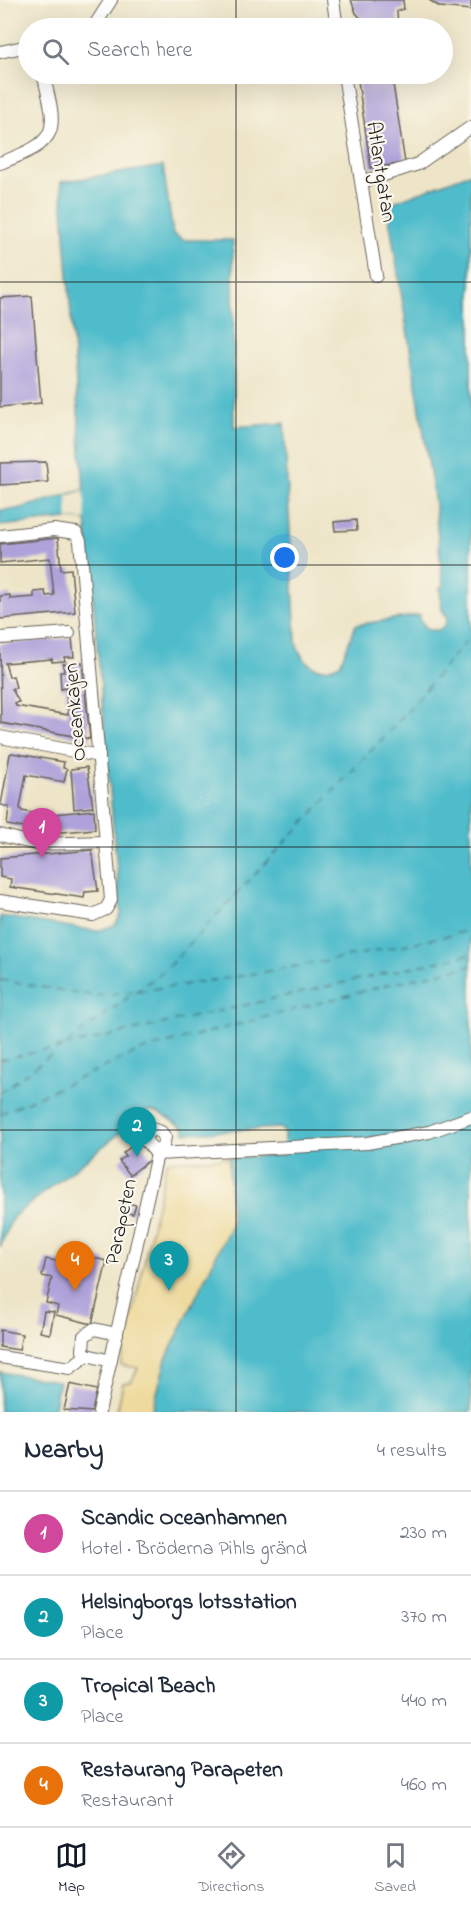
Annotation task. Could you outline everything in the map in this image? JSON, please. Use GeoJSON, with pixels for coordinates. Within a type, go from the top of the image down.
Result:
{"type":"FeatureCollection","features":[{"type":"Feature","properties":{"kind":"street"},"geometry":{"type":"LineString","coordinates":[[99,18],[111,0]]}},
{"type":"Feature","properties":{"kind":"street"},"geometry":{"type":"LineString","coordinates":[[333,0],[336,18]]}},
{"type":"Feature","properties":{"kind":"street"},"geometry":{"type":"LineString","coordinates":[[0,51],[18,48]]}},
{"type":"Feature","properties":{"kind":"street"},"geometry":{"type":"LineString","coordinates":[[0,163],[38,147],[50,132],[53,114],[46,84]]}},
{"type":"Feature","properties":{"kind":"street","name":"Atlantgatan"},"geometry":{"type":"LineString","coordinates":[[346,84],[376,276]]}},
{"type":"Feature","properties":{"kind":"street"},"geometry":{"type":"LineString","coordinates":[[362,182],[418,164],[471,127]]}},
{"type":"Feature","properties":{"kind":"street","name":"Oceankajen"},"geometry":{"type":"LineString","coordinates":[[0,536],[54,530],[76,533],[80,541],[101,842],[111,900],[106,909],[93,915],[0,901]]}},
{"type":"Feature","properties":{"kind":"street"},"geometry":{"type":"LineString","coordinates":[[0,638],[69,633]]}},
{"type":"Feature","properties":{"kind":"street"},"geometry":{"type":"LineString","coordinates":[[0,737],[95,756]]}},
{"type":"Feature","properties":{"kind":"street"},"geometry":{"type":"LineString","coordinates":[[0,836],[36,844],[101,842]]}},
{"type":"Feature","properties":{"kind":"street","name":"Parapeten"},"geometry":{"type":"LineString","coordinates":[[99,1412],[157,1154],[367,1143],[429,1132],[471,1117]]}},
{"type":"Feature","properties":{"kind":"street"},"geometry":{"type":"LineString","coordinates":[[111,1361],[87,1355],[82,1347],[84,1336],[88,1330],[94,1329],[117,1334]]}},
{"type":"Feature","properties":{"kind":"street"},"geometry":{"type":"LineString","coordinates":[[0,1357],[70,1368],[87,1355]]}},
{"type":"Feature","properties":{"kind":"sand"},"geometry":{"type":"Polygon","coordinates":[[[229,1158],[231,1225],[166,1359],[152,1412],[117,1412],[123,1383],[131,1382],[138,1368],[121,1365],[167,1161],[229,1158]]]}},
{"type":"Feature","properties":{"kind":"water"},"geometry":{"type":"Polygon","coordinates":[[[163,166],[173,234],[183,240],[233,240],[234,427],[284,423],[296,641],[306,662],[325,669],[340,664],[356,625],[420,615],[420,620],[428,630],[439,630],[446,624],[447,617],[442,610],[440,588],[443,586],[434,497],[388,211],[393,202],[471,173],[471,1412],[152,1412],[166,1359],[231,1225],[229,1158],[284,1155],[284,1131],[279,1128],[185,1133],[184,1128],[159,1113],[146,1111],[140,1113],[122,1128],[120,1133],[13,1217],[0,1247],[0,916],[97,931],[115,925],[121,915],[86,520],[68,519],[0,526],[0,510],[17,509],[84,490],[61,182],[163,166]]]}},
{"type":"Feature","properties":{"kind":"water"},"geometry":{"type":"Polygon","coordinates":[[[0,1372],[59,1381],[53,1412],[0,1412],[0,1372]]]}},
{"type":"Feature","properties":{"kind":"pier"},"geometry":{"type":"Polygon","coordinates":[[[84,490],[86,520],[68,519],[67,496],[84,490]]]}},
{"type":"Feature","properties":{"kind":"building"},"geometry":{"type":"Polygon","coordinates":[[[351,0],[403,0],[404,9],[397,11],[397,18],[360,18],[351,0]]]}},
{"type":"Feature","properties":{"kind":"building"},"geometry":{"type":"Polygon","coordinates":[[[429,0],[471,0],[471,10],[440,7],[429,0]]]}},
{"type":"Feature","properties":{"kind":"building"},"geometry":{"type":"Polygon","coordinates":[[[358,84],[393,84],[405,163],[371,168],[358,84]]]}},
{"type":"Feature","properties":{"kind":"building"},"geometry":{"type":"Polygon","coordinates":[[[32,296],[41,403],[0,407],[0,298],[32,296]]]}},
{"type":"Feature","properties":{"kind":"building"},"geometry":{"type":"Polygon","coordinates":[[[46,462],[48,482],[0,485],[0,463],[46,462]]]}},
{"type":"Feature","properties":{"kind":"building"},"geometry":{"type":"Polygon","coordinates":[[[356,520],[357,530],[335,531],[334,522],[356,520]]]}},
{"type":"Feature","properties":{"kind":"building"},"geometry":{"type":"Polygon","coordinates":[[[58,538],[61,570],[71,569],[75,612],[0,619],[0,596],[10,595],[10,599],[34,597],[34,592],[45,591],[46,596],[54,595],[50,558],[0,563],[0,544],[58,538]]]}},
{"type":"Feature","properties":{"kind":"building"},"geometry":{"type":"Polygon","coordinates":[[[72,638],[74,657],[64,657],[65,661],[52,662],[52,659],[5,663],[9,677],[13,676],[16,688],[12,689],[19,702],[15,703],[16,706],[68,715],[66,688],[61,689],[60,672],[64,672],[63,664],[82,662],[90,739],[1,723],[0,644],[72,638]]]}},
{"type":"Feature","properties":{"kind":"building"},"geometry":{"type":"Polygon","coordinates":[[[12,753],[64,762],[63,768],[67,769],[64,782],[26,775],[20,808],[22,811],[53,817],[54,814],[94,810],[95,829],[51,833],[7,825],[9,807],[1,805],[12,753]]]}},
{"type":"Feature","properties":{"kind":"building"},"geometry":{"type":"Polygon","coordinates":[[[87,767],[93,807],[74,809],[71,769],[87,767]]]}},
{"type":"Feature","properties":{"kind":"building"},"geometry":{"type":"Polygon","coordinates":[[[92,850],[98,891],[85,892],[84,898],[10,887],[11,879],[0,877],[0,858],[92,850]]]}},
{"type":"Feature","properties":{"kind":"building"},"geometry":{"type":"Polygon","coordinates":[[[138,1141],[152,1158],[130,1175],[119,1161],[126,1156],[123,1153],[138,1141]]]}},
{"type":"Feature","properties":{"kind":"building"},"geometry":{"type":"Polygon","coordinates":[[[122,1202],[136,1205],[133,1214],[120,1211],[122,1202]]]}},
{"type":"Feature","properties":{"kind":"building"},"geometry":{"type":"Polygon","coordinates":[[[69,1252],[107,1261],[92,1324],[56,1315],[58,1306],[46,1303],[52,1278],[42,1276],[46,1259],[67,1263],[69,1252]]]}},
{"type":"Feature","properties":{"kind":"building"},"geometry":{"type":"Polygon","coordinates":[[[44,1311],[54,1312],[50,1334],[40,1332],[44,1311]]]}},
{"type":"Feature","properties":{"kind":"building"},"geometry":{"type":"Polygon","coordinates":[[[0,1330],[22,1334],[19,1350],[0,1347],[0,1330]]]}},
{"type":"Feature","properties":{"kind":"building"},"geometry":{"type":"Polygon","coordinates":[[[70,1384],[97,1390],[92,1412],[64,1410],[70,1384]]]}},
{"type":"Feature","properties":{"kind":"ferry route"},"geometry":{"type":"LineString","coordinates":[[0,1093],[165,970],[399,721],[471,635]]}},
{"type":"Feature","properties":{"kind":"ferry route"},"geometry":{"type":"LineString","coordinates":[[139,991],[306,965],[471,930]]}},
{"type":"Feature","properties":{"kind":"ferry route"},"geometry":{"type":"LineString","coordinates":[[65,1046],[471,954]]}},
{"type":"Feature","properties":{"kind":"ferry route"},"geometry":{"type":"LineString","coordinates":[[0,1114],[142,1050],[394,983],[471,966]]}},
{"type":"Feature","properties":{"kind":"ferry route"},"geometry":{"type":"LineString","coordinates":[[0,980],[96,996],[134,991]]}},
{"type":"Feature","properties":{"kind":"ferry route"},"geometry":{"type":"LineString","coordinates":[[0,1060],[60,1047]]}},
{"type":"Feature","properties":{"kind":"place","name":"Scandic Oceanhamnen"},"geometry":{"type":"Point","coordinates":[42,858]}},
{"type":"Feature","properties":{"kind":"place","name":"Helsingborgs lotsstation"},"geometry":{"type":"Point","coordinates":[137,1157]}},
{"type":"Feature","properties":{"kind":"place","name":"Restaurang Parapeten"},"geometry":{"type":"Point","coordinates":[75,1291]}},
{"type":"Feature","properties":{"kind":"place","name":"Tropical Beach"},"geometry":{"type":"Point","coordinates":[169,1291]}}]}
